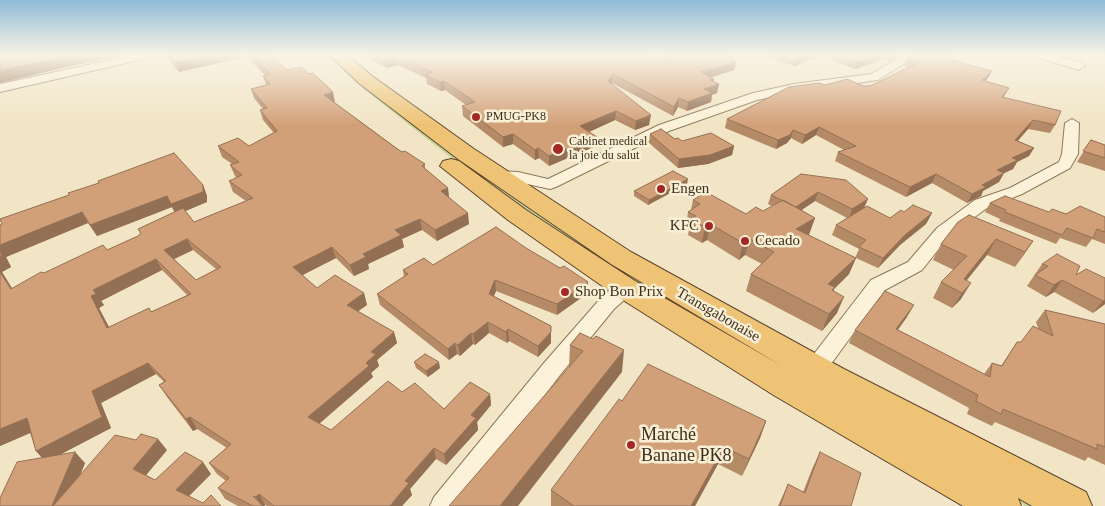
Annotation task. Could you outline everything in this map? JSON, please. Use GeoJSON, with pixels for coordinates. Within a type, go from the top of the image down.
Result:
{"type":"FeatureCollection","features":[{"type":"Feature","properties":{"kind":"highway","name":"Transgabonaise"},"geometry":{"type":"LineString","coordinates":[[345,79],[404,130],[517,216],[625,288],[788,386],[1001,506]]}},
{"type":"Feature","properties":{"kind":"highway","name":"Transgabonaise"},"geometry":{"type":"LineString","coordinates":[[375,79],[498,176],[621,258],[814,369],[1072,506]]}},
{"type":"Feature","properties":{"kind":"street"},"geometry":{"type":"LineString","coordinates":[[0,88],[42,79]]}},
{"type":"Feature","properties":{"kind":"street"},"geometry":{"type":"LineString","coordinates":[[498,176],[518,176],[550,184],[664,128],[753,97],[794,88],[862,79]]}},
{"type":"Feature","properties":{"kind":"street"},"geometry":{"type":"LineString","coordinates":[[814,369],[878,285],[915,266],[943,232],[981,204],[1016,191],[1065,165],[1070,154],[1072,123]]}},
{"type":"Feature","properties":{"kind":"street"},"geometry":{"type":"LineString","coordinates":[[444,506],[552,369],[607,304],[625,288]]}},
{"type":"Feature","properties":{"kind":"green space"},"geometry":{"type":"Polygon","coordinates":[[[365,85],[414,124],[1048,506],[1025,506],[790,376],[633,283],[468,171],[361,87],[365,85]]]}},
{"type":"Feature","properties":{"kind":"building"},"geometry":{"type":"Polygon","coordinates":[[[265,79],[319,79],[333,92],[324,95],[396,148],[402,152],[405,151],[425,164],[422,166],[448,188],[441,191],[468,213],[435,230],[420,219],[395,230],[401,235],[363,254],[366,257],[350,265],[332,247],[293,267],[317,288],[335,275],[364,293],[347,305],[394,332],[371,352],[376,354],[366,363],[369,366],[308,417],[331,430],[388,381],[402,392],[415,383],[444,409],[470,382],[490,394],[471,415],[476,418],[444,454],[434,448],[405,481],[409,483],[390,506],[274,506],[259,494],[256,497],[253,496],[263,506],[253,506],[218,488],[229,478],[209,463],[231,444],[190,417],[186,419],[159,385],[166,381],[148,363],[92,391],[102,417],[36,451],[27,418],[0,429],[0,272],[11,289],[41,272],[44,273],[103,245],[107,250],[138,236],[141,233],[138,229],[183,208],[194,222],[253,198],[229,181],[242,175],[230,165],[239,162],[218,146],[238,138],[249,146],[277,131],[260,110],[267,108],[251,89],[270,84],[265,79]],[[187,239],[164,250],[196,280],[221,267],[187,239]],[[156,259],[93,290],[96,294],[91,296],[107,328],[149,308],[151,312],[191,294],[156,259]]]}},
{"type":"Feature","properties":{"kind":"building"},"geometry":{"type":"Polygon","coordinates":[[[433,79],[610,79],[608,81],[651,115],[636,121],[616,111],[580,126],[597,137],[549,156],[538,148],[535,150],[513,134],[503,137],[462,106],[475,102],[444,81],[440,82],[433,79]]]}},
{"type":"Feature","properties":{"kind":"building"},"geometry":{"type":"Polygon","coordinates":[[[622,79],[713,79],[710,80],[719,84],[704,89],[712,93],[688,102],[679,98],[674,107],[622,79]]]}},
{"type":"Feature","properties":{"kind":"building"},"geometry":{"type":"Polygon","coordinates":[[[847,79],[863,86],[870,86],[885,79],[984,79],[982,80],[1009,88],[1002,97],[1061,111],[1055,125],[1033,120],[1015,140],[1034,148],[1012,158],[1018,160],[997,170],[1004,173],[982,185],[986,187],[972,194],[936,174],[910,187],[838,152],[856,146],[819,127],[805,135],[793,130],[790,135],[778,140],[727,119],[789,87],[819,83],[825,85],[847,79]]]}},
{"type":"Feature","properties":{"kind":"building"},"geometry":{"type":"Polygon","coordinates":[[[661,129],[675,139],[678,138],[682,141],[711,133],[734,146],[710,155],[679,159],[650,134],[661,129]]]}},
{"type":"Feature","properties":{"kind":"building"},"geometry":{"type":"Polygon","coordinates":[[[1091,140],[1105,145],[1105,158],[1083,151],[1091,140]]]}},
{"type":"Feature","properties":{"kind":"building"},"geometry":{"type":"Polygon","coordinates":[[[174,153],[203,185],[203,192],[171,204],[167,196],[90,225],[82,212],[0,245],[0,225],[2,224],[0,219],[69,195],[68,193],[99,183],[98,181],[174,153]]]}},
{"type":"Feature","properties":{"kind":"building"},"geometry":{"type":"Polygon","coordinates":[[[673,171],[688,179],[649,200],[634,191],[673,171]]]}},
{"type":"Feature","properties":{"kind":"building"},"geometry":{"type":"Polygon","coordinates":[[[801,174],[846,180],[868,199],[852,209],[818,192],[796,207],[771,195],[801,174]]]}},
{"type":"Feature","properties":{"kind":"building"},"geometry":{"type":"Polygon","coordinates":[[[706,192],[746,214],[756,207],[763,211],[783,200],[815,218],[796,229],[856,258],[828,284],[835,287],[832,290],[844,297],[829,314],[751,274],[774,252],[750,239],[743,243],[710,224],[705,227],[691,219],[696,216],[688,212],[700,204],[693,200],[706,192]]]}},
{"type":"Feature","properties":{"kind":"building"},"geometry":{"type":"Polygon","coordinates":[[[1005,196],[1049,212],[1052,209],[1066,214],[1080,206],[1105,217],[1105,232],[1097,229],[1093,238],[1067,228],[1062,235],[1005,212],[1006,210],[990,203],[1005,196]]]}},
{"type":"Feature","properties":{"kind":"building"},"geometry":{"type":"Polygon","coordinates":[[[913,205],[932,213],[905,235],[883,258],[859,247],[866,240],[836,225],[867,206],[890,218],[901,210],[904,212],[913,205]]]}},
{"type":"Feature","properties":{"kind":"building"},"geometry":{"type":"Polygon","coordinates":[[[969,215],[1033,241],[1025,252],[996,239],[964,279],[971,283],[962,293],[941,282],[967,256],[941,244],[958,222],[969,215]]]}},
{"type":"Feature","properties":{"kind":"building"},"geometry":{"type":"Polygon","coordinates":[[[496,227],[526,248],[560,268],[564,266],[588,282],[557,304],[495,280],[489,294],[551,326],[551,332],[538,346],[508,329],[506,332],[488,322],[473,334],[471,333],[458,345],[455,343],[448,349],[377,294],[408,274],[403,270],[424,258],[433,265],[496,227]]]}},
{"type":"Feature","properties":{"kind":"building"},"geometry":{"type":"Polygon","coordinates":[[[1057,254],[1080,266],[1076,275],[1086,269],[1105,278],[1105,300],[1103,301],[1062,280],[1054,285],[1035,275],[1048,266],[1042,264],[1057,254]]]}},
{"type":"Feature","properties":{"kind":"building"},"geometry":{"type":"Polygon","coordinates":[[[885,291],[914,305],[896,329],[990,377],[992,363],[1002,366],[1017,342],[1021,342],[1033,326],[1053,336],[1045,310],[1105,324],[1105,447],[1097,444],[1097,449],[1003,409],[1001,414],[976,401],[978,395],[855,330],[885,291]]]}},
{"type":"Feature","properties":{"kind":"building"},"geometry":{"type":"Polygon","coordinates":[[[580,333],[593,339],[596,336],[624,350],[500,506],[449,506],[583,351],[570,345],[580,333]]]}},
{"type":"Feature","properties":{"kind":"building"},"geometry":{"type":"Polygon","coordinates":[[[425,354],[439,362],[426,371],[414,362],[425,354]]]}},
{"type":"Feature","properties":{"kind":"building"},"geometry":{"type":"Polygon","coordinates":[[[648,364],[766,421],[749,459],[724,447],[691,506],[574,506],[551,490],[619,399],[622,401],[648,364]]]}},
{"type":"Feature","properties":{"kind":"building"},"geometry":{"type":"Polygon","coordinates":[[[141,434],[158,439],[133,469],[155,480],[185,452],[203,462],[176,490],[203,503],[211,495],[221,506],[53,506],[115,435],[136,440],[141,434]]]}},
{"type":"Feature","properties":{"kind":"building"},"geometry":{"type":"Polygon","coordinates":[[[75,452],[52,506],[0,506],[0,498],[17,462],[75,452]]]}},
{"type":"Feature","properties":{"kind":"building"},"geometry":{"type":"Polygon","coordinates":[[[820,452],[861,473],[851,506],[780,506],[788,484],[805,493],[820,452]]]}},
{"type":"Feature","properties":{"kind":"place","name":"PMUG-PK8"},"geometry":{"type":"Point","coordinates":[476,117]}},
{"type":"Feature","properties":{"kind":"place","name":"Cabinet medical la joie du salut"},"geometry":{"type":"Point","coordinates":[558,149]}},
{"type":"Feature","properties":{"kind":"place","name":"Engen"},"geometry":{"type":"Point","coordinates":[661,189]}},
{"type":"Feature","properties":{"kind":"place","name":"KFC"},"geometry":{"type":"Point","coordinates":[709,226]}},
{"type":"Feature","properties":{"kind":"place","name":"Cecado"},"geometry":{"type":"Point","coordinates":[745,241]}},
{"type":"Feature","properties":{"kind":"place","name":"Shop Bon Prix"},"geometry":{"type":"Point","coordinates":[565,292]}},
{"type":"Feature","properties":{"kind":"place","name":"Marché Banane PK8"},"geometry":{"type":"Point","coordinates":[631,445]}}]}
